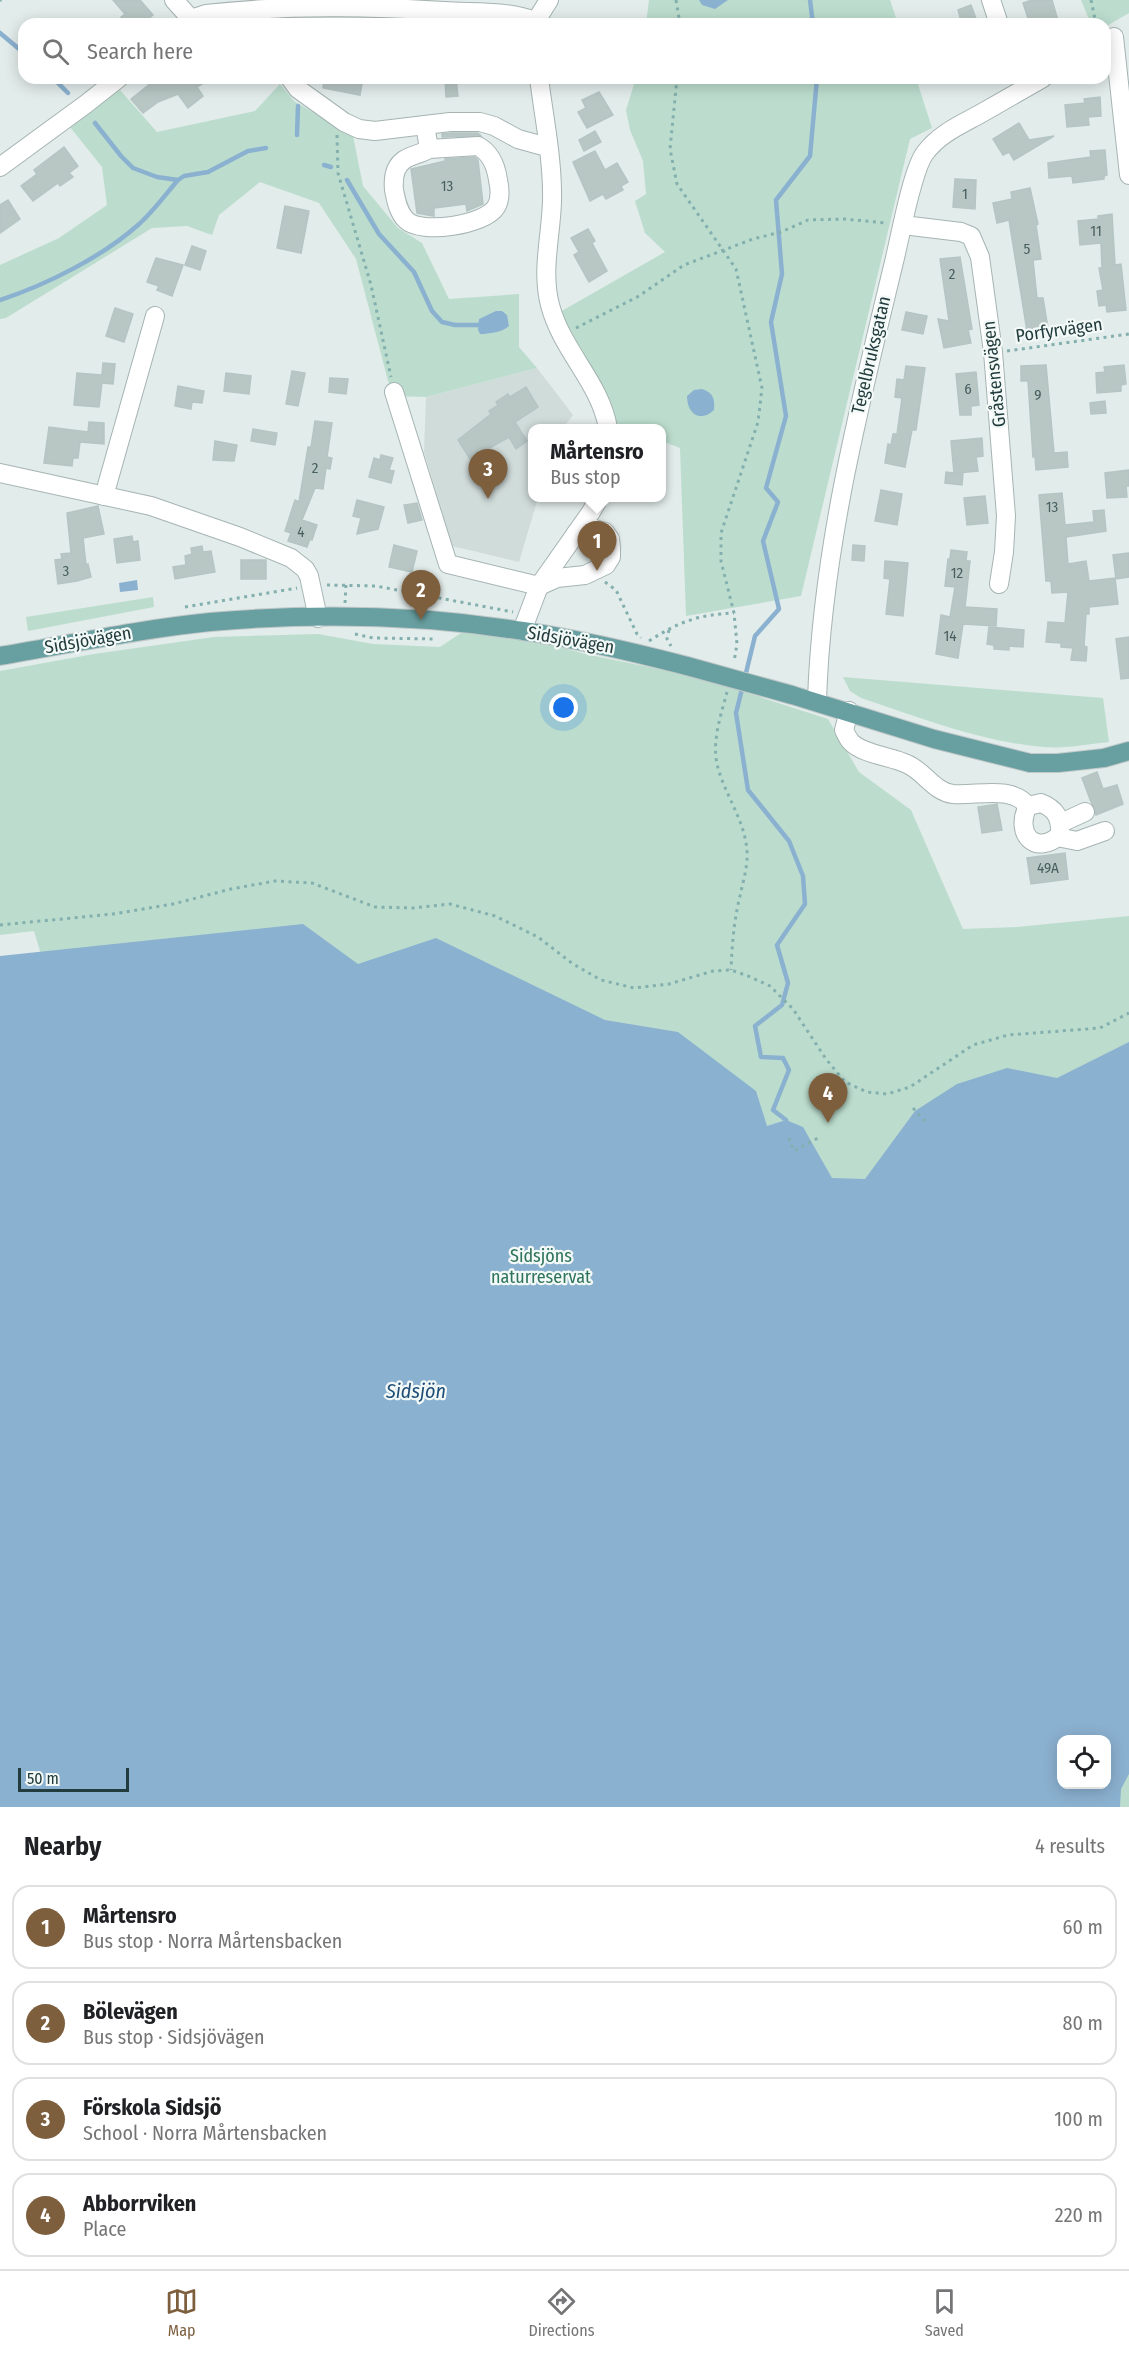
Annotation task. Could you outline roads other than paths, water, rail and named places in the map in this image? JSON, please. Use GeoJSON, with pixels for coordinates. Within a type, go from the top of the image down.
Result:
{"type":"FeatureCollection","features":[{"type":"Feature","properties":{"kind":"main road","name":"Sidsjövägen"},"geometry":{"type":"LineString","coordinates":[[0,656],[155,628],[222,622],[318,618],[421,620],[522,631],[682,658],[934,739],[1030,763],[1058,763],[1104,758],[1129,752]]}},
{"type":"Feature","properties":{"kind":"street"},"geometry":{"type":"LineString","coordinates":[[174,0],[186,18]]}},
{"type":"Feature","properties":{"kind":"street"},"geometry":{"type":"LineString","coordinates":[[537,18],[549,0]]}},
{"type":"Feature","properties":{"kind":"street"},"geometry":{"type":"LineString","coordinates":[[991,0],[997,18]]}},
{"type":"Feature","properties":{"kind":"street"},"geometry":{"type":"LineString","coordinates":[[196,18],[206,14],[272,16],[319,7],[442,5],[510,13],[522,18]]}},
{"type":"Feature","properties":{"kind":"street"},"geometry":{"type":"LineString","coordinates":[[1116,36],[1129,175]]}},
{"type":"Feature","properties":{"kind":"street"},"geometry":{"type":"LineString","coordinates":[[0,167],[111,84]]}},
{"type":"Feature","properties":{"kind":"street"},"geometry":{"type":"LineString","coordinates":[[294,84],[297,89],[354,128],[367,130],[480,122],[494,126],[518,139],[547,147]]}},
{"type":"Feature","properties":{"kind":"street"},"geometry":{"type":"LineString","coordinates":[[540,84],[552,200],[545,270],[551,308],[561,336],[594,386],[608,424]]}},
{"type":"Feature","properties":{"kind":"street","name":"Tegelbruksgatan"},"geometry":{"type":"LineString","coordinates":[[817,700],[824,603],[834,528],[860,398],[923,155],[935,141],[950,130],[1020,84]]}},
{"type":"Feature","properties":{"kind":"street"},"geometry":{"type":"LineString","coordinates":[[425,125],[429,149]]}},
{"type":"Feature","properties":{"kind":"street"},"geometry":{"type":"LineString","coordinates":[[478,146],[485,150],[495,166],[500,189],[499,200],[491,213],[475,221],[424,228],[406,220],[396,200],[395,169],[404,160],[429,149],[478,146]]}},
{"type":"Feature","properties":{"kind":"street","name":"Gråstensvägen"},"geometry":{"type":"LineString","coordinates":[[903,225],[961,232],[971,236],[980,257],[993,352],[1006,516],[999,584]]}},
{"type":"Feature","properties":{"kind":"street"},"geometry":{"type":"LineString","coordinates":[[104,496],[155,316]]}},
{"type":"Feature","properties":{"kind":"street"},"geometry":{"type":"LineString","coordinates":[[394,392],[448,564],[539,586],[557,578],[585,575],[606,565],[611,557],[611,548],[610,539],[605,532],[591,528],[576,533]]}},
{"type":"Feature","properties":{"kind":"street"},"geometry":{"type":"LineString","coordinates":[[0,473],[151,506],[240,537],[291,558],[305,569],[309,576],[318,618]]}},
{"type":"Feature","properties":{"kind":"street"},"geometry":{"type":"LineString","coordinates":[[522,631],[539,586],[597,502]]}},
{"type":"Feature","properties":{"kind":"street"},"geometry":{"type":"LineString","coordinates":[[849,711],[844,730],[852,744],[908,764],[924,775],[936,796],[976,792],[1006,794],[1022,799],[1028,806]]}},
{"type":"Feature","properties":{"kind":"street"},"geometry":{"type":"LineString","coordinates":[[1028,806],[1041,803],[1049,806],[1056,812],[1059,830],[1077,842],[1105,831]]}},
{"type":"Feature","properties":{"kind":"street"},"geometry":{"type":"LineString","coordinates":[[1028,806],[1023,826],[1026,836],[1033,842],[1042,844],[1052,842],[1059,830],[1085,812]]}},
{"type":"Feature","properties":{"kind":"water"},"geometry":{"type":"Polygon","coordinates":[[[699,0],[728,0],[715,9],[702,5],[699,0]]]}},
{"type":"Feature","properties":{"kind":"water"},"geometry":{"type":"Polygon","coordinates":[[[496,311],[502,311],[507,315],[509,326],[500,331],[480,334],[479,319],[496,311]]]}},
{"type":"Feature","properties":{"kind":"water"},"geometry":{"type":"Polygon","coordinates":[[[702,389],[712,396],[714,410],[704,416],[699,416],[689,408],[687,396],[694,390],[702,389]]]}},
{"type":"Feature","properties":{"kind":"water"},"geometry":{"type":"Polygon","coordinates":[[[137,580],[138,590],[120,592],[119,583],[137,580]]]}},
{"type":"Feature","properties":{"kind":"water","name":"Sidsjön"},"geometry":{"type":"Polygon","coordinates":[[[303,924],[358,964],[436,938],[605,1020],[678,1032],[756,1091],[767,1126],[786,1120],[803,1127],[832,1178],[865,1179],[915,1111],[957,1084],[1007,1068],[1057,1078],[1129,1042],[1129,1774],[1121,1789],[1120,1807],[0,1807],[0,956],[303,924]]]}},
{"type":"Feature","properties":{"kind":"waterway"},"geometry":{"type":"LineString","coordinates":[[810,0],[812,18]]}},
{"type":"Feature","properties":{"kind":"waterway"},"geometry":{"type":"LineString","coordinates":[[0,33],[18,48]]}},
{"type":"Feature","properties":{"kind":"waterway"},"geometry":{"type":"LineString","coordinates":[[59,84],[68,93]]}},
{"type":"Feature","properties":{"kind":"waterway"},"geometry":{"type":"LineString","coordinates":[[745,677],[755,636],[779,609],[763,541],[778,502],[766,488],[786,416],[771,322],[782,274],[776,200],[810,156],[816,84]]}},
{"type":"Feature","properties":{"kind":"waterway"},"geometry":{"type":"LineString","coordinates":[[297,135],[298,106]]}},
{"type":"Feature","properties":{"kind":"waterway"},"geometry":{"type":"LineString","coordinates":[[95,123],[133,168],[157,177],[178,180],[184,176],[208,172],[248,151],[266,148]]}},
{"type":"Feature","properties":{"kind":"waterway"},"geometry":{"type":"LineString","coordinates":[[324,165],[331,167]]}},
{"type":"Feature","properties":{"kind":"waterway"},"geometry":{"type":"LineString","coordinates":[[0,300],[73,269],[108,248],[143,220],[178,180]]}},
{"type":"Feature","properties":{"kind":"waterway"},"geometry":{"type":"LineString","coordinates":[[347,180],[379,234],[414,272],[432,311],[442,322],[455,325],[478,325]]}},
{"type":"Feature","properties":{"kind":"waterway"},"geometry":{"type":"LineString","coordinates":[[743,685],[736,713],[748,790],[789,841],[803,876],[805,904],[777,945],[788,983],[782,1005],[755,1026],[761,1057],[783,1058],[789,1070],[773,1110],[786,1120]]}},
{"type":"Feature","properties":{"kind":"place","name":"Förskola Sidsjö"},"geometry":{"type":"Point","coordinates":[488,499]}},
{"type":"Feature","properties":{"kind":"place","name":"Mårtensro"},"geometry":{"type":"Point","coordinates":[597,571]}},
{"type":"Feature","properties":{"kind":"place","name":"Bölevägen"},"geometry":{"type":"Point","coordinates":[421,620]}},
{"type":"Feature","properties":{"kind":"place","name":"Abborrviken"},"geometry":{"type":"Point","coordinates":[828,1123]}},
{"type":"Feature","properties":{"kind":"park label","name":"Sidsjöns naturreservat"},"geometry":{"type":"Point","coordinates":[541,1266]}}]}
